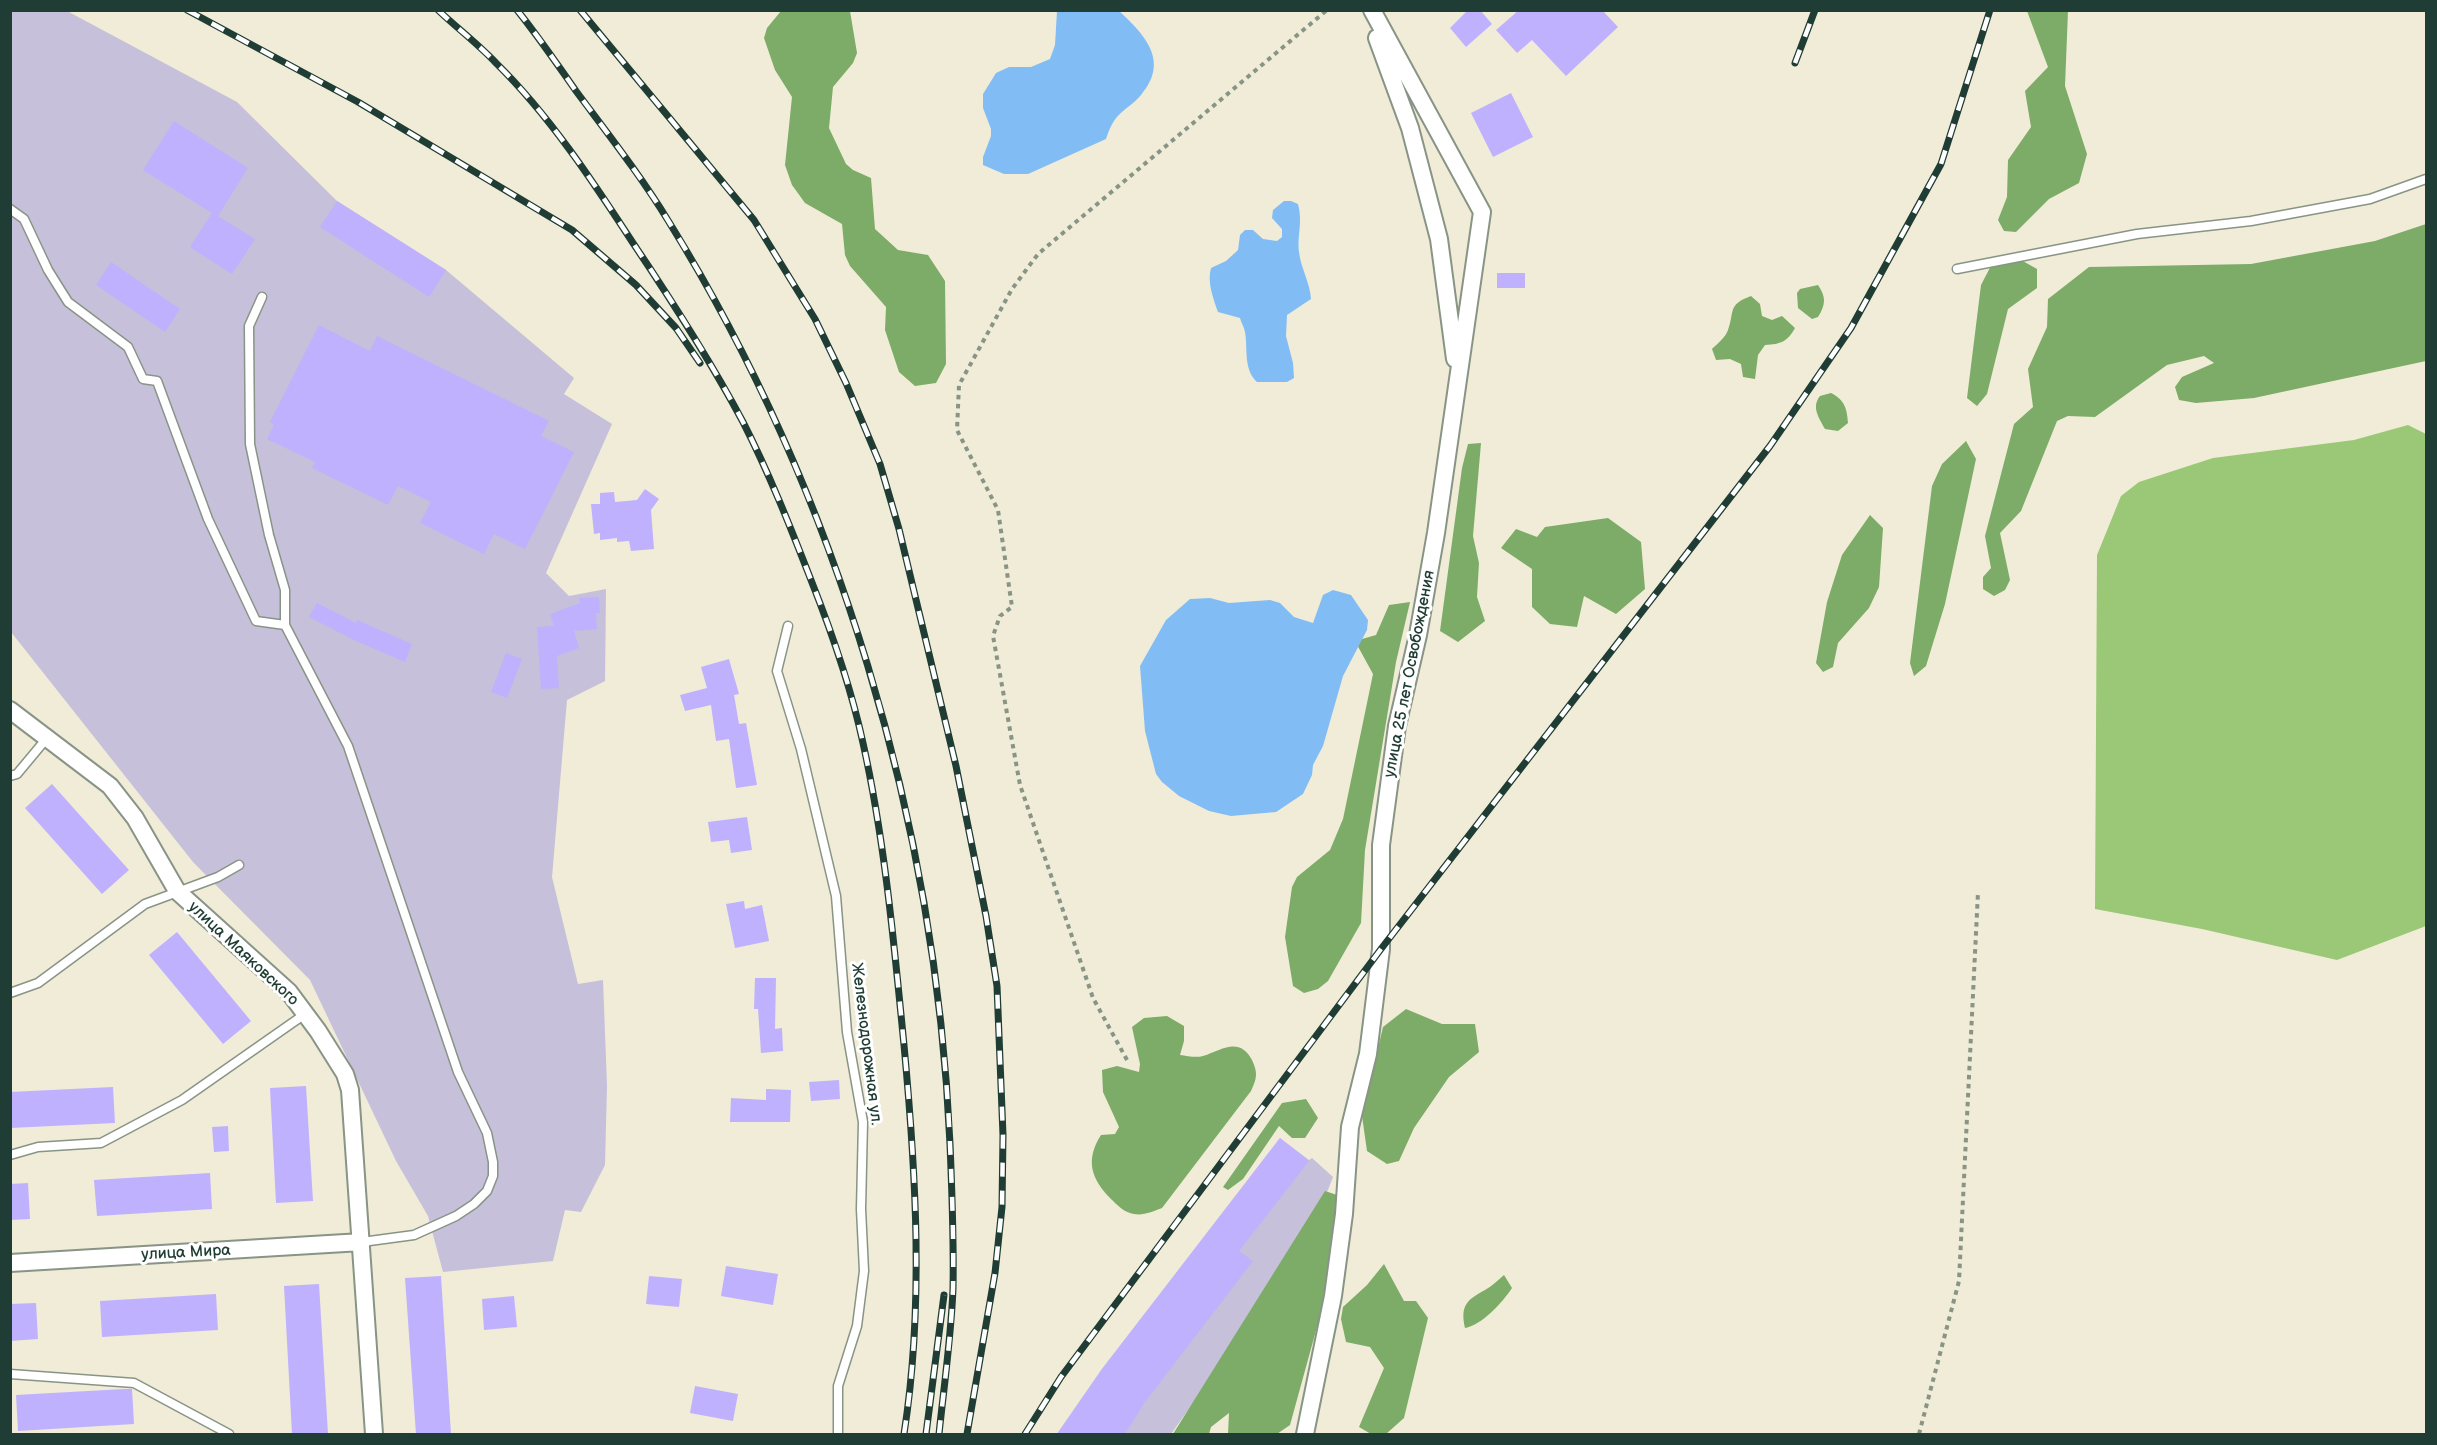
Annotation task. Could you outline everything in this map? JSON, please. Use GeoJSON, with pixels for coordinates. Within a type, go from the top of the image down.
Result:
{"type":"FeatureCollection","features":[{"type":"Feature","properties":{"kind":"street"},"geometry":{"type":"LineString","coordinates":[[1367,10],[1410,128],[1439,239],[1458,380]]}},
{"type":"Feature","properties":{"kind":"street","name":"улица 25 лет Освобождения"},"geometry":{"type":"LineString","coordinates":[[1305,1434],[1333,1296],[1344,1214],[1350,1126],[1368,1054],[1381,949],[1381,845],[1397,726],[1418,635],[1432,556],[1482,212],[1372,10]]}},
{"type":"Feature","properties":{"kind":"street","name":"улица Маяковского"},"geometry":{"type":"LineString","coordinates":[[10,710],[110,786],[135,818],[177,891],[289,992],[345,1074],[350,1090],[374,1434]]}},
{"type":"Feature","properties":{"kind":"street","name":"улица Мира"},"geometry":{"type":"LineString","coordinates":[[10,1263],[362,1242]]}},
{"type":"Feature","properties":{"kind":"lane"},"geometry":{"type":"LineString","coordinates":[[1957,269],[2137,234],[2251,221],[2359,201],[2427,178]]}},
{"type":"Feature","properties":{"kind":"lane"},"geometry":{"type":"LineString","coordinates":[[10,209],[24,219],[48,270],[68,302],[128,347],[143,379],[157,381],[208,519],[256,621],[285,625]]}},
{"type":"Feature","properties":{"kind":"lane"},"geometry":{"type":"LineString","coordinates":[[262,297],[249,326],[250,444],[269,535],[285,590],[285,625],[348,746],[458,1071],[487,1133],[493,1162],[493,1176],[487,1191],[474,1204],[456,1216],[414,1235],[362,1242]]}},
{"type":"Feature","properties":{"kind":"lane","name":"Железнодорожная ул."},"geometry":{"type":"LineString","coordinates":[[788,626],[777,671],[801,749],[836,896],[847,1032],[863,1122],[861,1209],[864,1271],[857,1326],[838,1386],[838,1434]]}},
{"type":"Feature","properties":{"kind":"lane"},"geometry":{"type":"LineString","coordinates":[[10,776],[17,774],[47,738]]}},
{"type":"Feature","properties":{"kind":"lane"},"geometry":{"type":"LineString","coordinates":[[10,993],[38,983],[145,904],[218,877],[239,865]]}},
{"type":"Feature","properties":{"kind":"lane"},"geometry":{"type":"LineString","coordinates":[[10,1155],[38,1147],[101,1143],[182,1100],[305,1014]]}},
{"type":"Feature","properties":{"kind":"lane"},"geometry":{"type":"LineString","coordinates":[[10,1374],[134,1383],[229,1434]]}},
{"type":"Feature","properties":{"kind":"path"},"geometry":{"type":"LineString","coordinates":[[1127,1060],[1093,998],[1020,785],[993,636],[1000,616],[1012,607],[998,510],[957,430],[959,385],[1012,289],[1038,254],[1328,10]]}},
{"type":"Feature","properties":{"kind":"path"},"geometry":{"type":"LineString","coordinates":[[1919,1434],[1959,1281],[1977,892]]}},
{"type":"Feature","properties":{"kind":"shaded area"},"geometry":{"type":"Polygon","coordinates":[[[10,11],[67,11],[237,102],[337,201],[446,270],[574,378],[564,394],[612,424],[546,573],[569,596],[606,589],[605,681],[567,700],[552,877],[578,984],[603,980],[607,1086],[605,1165],[581,1212],[565,1210],[553,1261],[443,1272],[428,1216],[396,1161],[310,980],[193,862],[11,632],[10,11]]]}},
{"type":"Feature","properties":{"kind":"shaded area"},"geometry":{"type":"Polygon","coordinates":[[[1280,1138],[1309,1160],[1312,1158],[1333,1177],[1308,1241],[1171,1434],[1057,1434],[1102,1369],[1280,1138]]]}},
{"type":"Feature","properties":{"kind":"green space"},"geometry":{"type":"Polygon","coordinates":[[[781,11],[850,11],[857,53],[853,63],[833,87],[829,128],[846,164],[853,170],[871,178],[875,229],[898,250],[928,255],[945,281],[946,364],[936,383],[915,386],[899,372],[885,330],[886,307],[850,266],[845,255],[842,224],[805,203],[792,185],[785,165],[792,97],[775,70],[764,38],[767,28],[781,11]]]}},
{"type":"Feature","properties":{"kind":"green space"},"geometry":{"type":"Polygon","coordinates":[[[2027,11],[2068,11],[2065,86],[2087,154],[2079,183],[2049,199],[2016,232],[2004,231],[1998,220],[2007,197],[2008,160],[2031,127],[2025,91],[2048,67],[2027,11]]]}},
{"type":"Feature","properties":{"kind":"green space"},"geometry":{"type":"Polygon","coordinates":[[[2426,224],[2426,361],[2254,398],[2196,403],[2179,400],[2175,387],[2182,377],[2214,363],[2204,356],[2167,365],[2095,417],[2068,416],[2057,421],[2021,511],[2000,533],[2010,580],[2005,590],[1994,596],[1983,589],[1983,577],[1991,568],[1985,536],[2014,424],[2033,407],[2028,369],[2047,327],[2048,299],[2089,267],[2251,264],[2375,241],[2426,224]]]}},
{"type":"Feature","properties":{"kind":"green space"},"geometry":{"type":"Polygon","coordinates":[[[1995,258],[2021,260],[2037,269],[2037,288],[2008,309],[1987,394],[1977,406],[1967,398],[1981,285],[1995,258]]]}},
{"type":"Feature","properties":{"kind":"green space"},"geometry":{"type":"Polygon","coordinates":[[[1818,285],[1824,297],[1824,304],[1818,317],[1812,319],[1798,308],[1797,293],[1800,289],[1818,285]]]}},
{"type":"Feature","properties":{"kind":"green space"},"geometry":{"type":"Polygon","coordinates":[[[1751,296],[1760,304],[1762,316],[1772,320],[1782,316],[1795,328],[1783,341],[1765,345],[1758,355],[1755,379],[1743,377],[1741,364],[1730,359],[1716,360],[1712,349],[1727,333],[1735,306],[1738,302],[1751,296]]]}},
{"type":"Feature","properties":{"kind":"green space"},"geometry":{"type":"Polygon","coordinates":[[[1831,393],[1842,402],[1847,413],[1848,423],[1838,431],[1825,429],[1816,408],[1820,396],[1831,393]]]}},
{"type":"Feature","properties":{"kind":"green space"},"geometry":{"type":"Polygon","coordinates":[[[2408,425],[2426,434],[2426,926],[2337,960],[2202,929],[2095,909],[2097,555],[2121,496],[2139,482],[2213,458],[2354,440],[2408,425]]]}},
{"type":"Feature","properties":{"kind":"green space"},"geometry":{"type":"Polygon","coordinates":[[[1966,441],[1976,459],[1945,604],[1926,666],[1914,676],[1910,663],[1932,486],[1942,464],[1966,441]]]}},
{"type":"Feature","properties":{"kind":"green space"},"geometry":{"type":"Polygon","coordinates":[[[1481,443],[1473,536],[1479,563],[1477,597],[1485,621],[1458,642],[1440,631],[1462,468],[1468,444],[1481,443]]]}},
{"type":"Feature","properties":{"kind":"green space"},"geometry":{"type":"Polygon","coordinates":[[[1870,515],[1883,528],[1879,587],[1869,608],[1838,643],[1833,667],[1823,672],[1816,663],[1827,602],[1842,555],[1870,515]]]}},
{"type":"Feature","properties":{"kind":"green space"},"geometry":{"type":"Polygon","coordinates":[[[1608,518],[1641,542],[1645,589],[1616,614],[1584,596],[1577,627],[1550,624],[1532,607],[1532,569],[1501,548],[1516,529],[1537,537],[1545,527],[1608,518]]]}},
{"type":"Feature","properties":{"kind":"green space"},"geometry":{"type":"Polygon","coordinates":[[[1410,602],[1396,662],[1365,850],[1361,923],[1328,981],[1318,989],[1304,993],[1293,986],[1285,937],[1292,887],[1297,877],[1330,850],[1343,819],[1373,674],[1355,641],[1376,635],[1389,605],[1410,602]]]}},
{"type":"Feature","properties":{"kind":"green space"},"geometry":{"type":"Polygon","coordinates":[[[1406,1009],[1442,1024],[1475,1024],[1479,1052],[1449,1077],[1414,1128],[1399,1161],[1387,1164],[1367,1151],[1362,1116],[1383,1027],[1406,1009]]]}},
{"type":"Feature","properties":{"kind":"green space"},"geometry":{"type":"Polygon","coordinates":[[[1167,1016],[1184,1026],[1184,1041],[1180,1055],[1201,1057],[1223,1048],[1242,1048],[1252,1060],[1256,1079],[1251,1091],[1162,1208],[1145,1214],[1134,1214],[1124,1210],[1104,1192],[1092,1169],[1093,1153],[1101,1135],[1115,1134],[1119,1127],[1103,1092],[1102,1070],[1117,1066],[1139,1072],[1140,1064],[1132,1027],[1144,1018],[1167,1016]]]}},
{"type":"Feature","properties":{"kind":"green space"},"geometry":{"type":"Polygon","coordinates":[[[1306,1099],[1318,1118],[1305,1138],[1292,1138],[1279,1126],[1243,1179],[1228,1190],[1223,1187],[1282,1103],[1306,1099]]]}},
{"type":"Feature","properties":{"kind":"green space"},"geometry":{"type":"Polygon","coordinates":[[[1325,1191],[1340,1196],[1320,1316],[1290,1425],[1277,1434],[1228,1434],[1229,1413],[1211,1427],[1209,1434],[1173,1434],[1325,1191]]]}},
{"type":"Feature","properties":{"kind":"green space"},"geometry":{"type":"Polygon","coordinates":[[[1384,1264],[1404,1301],[1416,1301],[1428,1318],[1404,1418],[1386,1434],[1371,1434],[1359,1427],[1384,1368],[1370,1347],[1346,1342],[1341,1319],[1343,1307],[1367,1285],[1384,1264]]]}},
{"type":"Feature","properties":{"kind":"green space"},"geometry":{"type":"Polygon","coordinates":[[[1504,1275],[1512,1288],[1508,1294],[1485,1318],[1465,1328],[1463,1314],[1466,1304],[1504,1275]]]}},
{"type":"Feature","properties":{"kind":"water"},"geometry":{"type":"Polygon","coordinates":[[[1057,11],[1119,11],[1137,29],[1151,49],[1154,60],[1153,71],[1141,95],[1114,121],[1106,139],[1028,174],[1004,174],[983,165],[991,129],[983,108],[983,94],[996,73],[1009,67],[1031,67],[1050,59],[1055,45],[1057,11]]]}},
{"type":"Feature","properties":{"kind":"water"},"geometry":{"type":"Polygon","coordinates":[[[1284,201],[1298,204],[1299,252],[1311,299],[1287,315],[1286,336],[1293,363],[1294,378],[1287,382],[1257,382],[1248,365],[1245,332],[1240,318],[1218,312],[1211,290],[1210,273],[1211,268],[1226,261],[1238,250],[1240,235],[1245,230],[1253,230],[1263,239],[1277,241],[1282,237],[1282,229],[1272,218],[1273,210],[1284,201]]]}},
{"type":"Feature","properties":{"kind":"water"},"geometry":{"type":"Polygon","coordinates":[[[1333,590],[1351,595],[1368,620],[1367,630],[1343,676],[1323,746],[1313,765],[1312,775],[1303,794],[1276,812],[1231,816],[1209,811],[1179,796],[1156,774],[1145,731],[1140,666],[1166,620],[1190,599],[1210,598],[1229,603],[1270,600],[1280,603],[1294,617],[1313,623],[1323,595],[1333,590]]]}},
{"type":"Feature","properties":{"kind":"building"},"geometry":{"type":"Polygon","coordinates":[[[1468,10],[1480,10],[1492,24],[1466,47],[1450,28],[1468,10]]]}},
{"type":"Feature","properties":{"kind":"building"},"geometry":{"type":"Polygon","coordinates":[[[1519,10],[1602,10],[1618,27],[1566,76],[1532,40],[1517,53],[1496,30],[1519,10]]]}},
{"type":"Feature","properties":{"kind":"building"},"geometry":{"type":"Polygon","coordinates":[[[1511,93],[1533,137],[1493,157],[1471,113],[1511,93]]]}},
{"type":"Feature","properties":{"kind":"building"},"geometry":{"type":"Polygon","coordinates":[[[174,121],[248,168],[218,216],[216,215],[255,239],[232,274],[190,247],[212,213],[143,170],[174,121]]]}},
{"type":"Feature","properties":{"kind":"building"},"geometry":{"type":"Polygon","coordinates":[[[337,201],[446,270],[429,297],[320,227],[337,201]]]}},
{"type":"Feature","properties":{"kind":"building"},"geometry":{"type":"Polygon","coordinates":[[[111,262],[180,309],[165,332],[96,285],[111,262]]]}},
{"type":"Feature","properties":{"kind":"building"},"geometry":{"type":"Polygon","coordinates":[[[1497,273],[1525,273],[1525,288],[1497,288],[1497,273]]]}},
{"type":"Feature","properties":{"kind":"building"},"geometry":{"type":"Polygon","coordinates":[[[319,325],[370,351],[377,336],[549,421],[541,436],[574,452],[525,549],[494,534],[484,554],[420,523],[431,502],[398,486],[388,505],[312,468],[315,462],[267,439],[274,425],[270,422],[319,325]]]}},
{"type":"Feature","properties":{"kind":"building"},"geometry":{"type":"Polygon","coordinates":[[[645,489],[659,499],[651,510],[654,549],[631,551],[629,541],[617,542],[617,538],[600,540],[600,533],[594,534],[591,504],[600,504],[600,493],[614,492],[615,502],[637,500],[645,489]]]}},
{"type":"Feature","properties":{"kind":"building"},"geometry":{"type":"Polygon","coordinates":[[[599,597],[600,613],[596,613],[597,629],[574,631],[579,648],[557,656],[559,688],[541,689],[537,627],[554,626],[550,614],[580,603],[579,598],[599,597]]]}},
{"type":"Feature","properties":{"kind":"building"},"geometry":{"type":"Polygon","coordinates":[[[317,603],[356,623],[357,620],[412,644],[405,662],[309,617],[317,603]]]}},
{"type":"Feature","properties":{"kind":"building"},"geometry":{"type":"Polygon","coordinates":[[[506,653],[522,659],[507,698],[491,692],[506,653]]]}},
{"type":"Feature","properties":{"kind":"building"},"geometry":{"type":"Polygon","coordinates":[[[729,659],[739,694],[734,695],[739,724],[746,723],[757,785],[736,788],[729,739],[716,741],[711,705],[685,711],[680,695],[707,688],[701,667],[729,659]]]}},
{"type":"Feature","properties":{"kind":"building"},"geometry":{"type":"Polygon","coordinates":[[[52,784],[129,870],[102,894],[25,808],[52,784]]]}},
{"type":"Feature","properties":{"kind":"building"},"geometry":{"type":"Polygon","coordinates":[[[747,817],[752,850],[731,853],[729,840],[711,842],[708,822],[747,817]]]}},
{"type":"Feature","properties":{"kind":"building"},"geometry":{"type":"Polygon","coordinates":[[[744,901],[745,909],[762,905],[769,941],[735,948],[726,904],[744,901]]]}},
{"type":"Feature","properties":{"kind":"building"},"geometry":{"type":"Polygon","coordinates":[[[177,932],[251,1021],[223,1044],[149,955],[177,932]]]}},
{"type":"Feature","properties":{"kind":"building"},"geometry":{"type":"Polygon","coordinates":[[[755,978],[776,978],[775,1029],[782,1028],[783,1051],[761,1053],[758,1009],[754,1009],[755,978]]]}},
{"type":"Feature","properties":{"kind":"building"},"geometry":{"type":"Polygon","coordinates":[[[839,1080],[840,1099],[811,1101],[809,1082],[839,1080]]]}},
{"type":"Feature","properties":{"kind":"building"},"geometry":{"type":"Polygon","coordinates":[[[306,1086],[313,1201],[276,1203],[270,1088],[306,1086]]]}},
{"type":"Feature","properties":{"kind":"building"},"geometry":{"type":"Polygon","coordinates":[[[113,1087],[115,1123],[10,1128],[10,1092],[113,1087]]]}},
{"type":"Feature","properties":{"kind":"building"},"geometry":{"type":"Polygon","coordinates":[[[766,1089],[791,1090],[790,1122],[730,1122],[731,1098],[766,1100],[766,1089]]]}},
{"type":"Feature","properties":{"kind":"building"},"geometry":{"type":"Polygon","coordinates":[[[228,1126],[229,1151],[214,1152],[212,1127],[228,1126]]]}},
{"type":"Feature","properties":{"kind":"building"},"geometry":{"type":"Polygon","coordinates":[[[1280,1138],[1309,1161],[1239,1251],[1253,1261],[1145,1402],[1125,1434],[1057,1434],[1102,1369],[1280,1138]]]}},
{"type":"Feature","properties":{"kind":"building"},"geometry":{"type":"Polygon","coordinates":[[[210,1173],[212,1209],[97,1216],[94,1180],[210,1173]]]}},
{"type":"Feature","properties":{"kind":"building"},"geometry":{"type":"Polygon","coordinates":[[[28,1183],[30,1219],[10,1220],[10,1184],[28,1183]]]}},
{"type":"Feature","properties":{"kind":"building"},"geometry":{"type":"Polygon","coordinates":[[[726,1266],[778,1274],[773,1305],[721,1296],[726,1266]]]}},
{"type":"Feature","properties":{"kind":"building"},"geometry":{"type":"Polygon","coordinates":[[[441,1276],[451,1434],[416,1434],[405,1278],[441,1276]]]}},
{"type":"Feature","properties":{"kind":"building"},"geometry":{"type":"Polygon","coordinates":[[[649,1276],[682,1279],[679,1307],[646,1304],[649,1276]]]}},
{"type":"Feature","properties":{"kind":"building"},"geometry":{"type":"Polygon","coordinates":[[[319,1284],[328,1434],[292,1434],[284,1286],[319,1284]]]}},
{"type":"Feature","properties":{"kind":"building"},"geometry":{"type":"Polygon","coordinates":[[[216,1294],[218,1330],[102,1337],[100,1301],[216,1294]]]}},
{"type":"Feature","properties":{"kind":"building"},"geometry":{"type":"Polygon","coordinates":[[[514,1296],[517,1327],[484,1330],[482,1299],[514,1296]]]}},
{"type":"Feature","properties":{"kind":"building"},"geometry":{"type":"Polygon","coordinates":[[[36,1303],[38,1339],[10,1341],[10,1304],[36,1303]]]}},
{"type":"Feature","properties":{"kind":"building"},"geometry":{"type":"Polygon","coordinates":[[[695,1386],[738,1394],[733,1421],[690,1413],[695,1386]]]}},
{"type":"Feature","properties":{"kind":"building"},"geometry":{"type":"Polygon","coordinates":[[[132,1389],[134,1424],[18,1431],[16,1395],[132,1389]]]}},
{"type":"Feature","properties":{"kind":"railway"},"geometry":{"type":"LineString","coordinates":[[187,10],[358,102],[572,230],[636,285],[676,328],[700,363]]}},
{"type":"Feature","properties":{"kind":"railway"},"geometry":{"type":"LineString","coordinates":[[438,10],[496,63],[552,126],[602,196],[690,331],[743,422],[762,461],[803,560],[840,660],[853,701],[871,780],[883,855],[904,1045],[912,1142],[916,1240],[914,1337],[904,1434]]}},
{"type":"Feature","properties":{"kind":"railway"},"geometry":{"type":"LineString","coordinates":[[517,10],[647,188],[729,327],[782,436],[828,549],[868,665],[899,784],[924,903],[941,1024],[950,1144],[953,1289],[939,1434]]}},
{"type":"Feature","properties":{"kind":"railway"},"geometry":{"type":"LineString","coordinates":[[580,10],[754,220],[815,319],[846,383],[880,464],[899,529],[956,766],[986,916],[997,986],[1003,1135],[1002,1207],[995,1273],[967,1434]]}},
{"type":"Feature","properties":{"kind":"railway"},"geometry":{"type":"LineString","coordinates":[[1795,63],[1815,10]]}},
{"type":"Feature","properties":{"kind":"railway"},"geometry":{"type":"LineString","coordinates":[[1025,1434],[1061,1377],[1381,949],[1770,446],[1851,328],[1941,164],[1990,10]]}},
{"type":"Feature","properties":{"kind":"railway"},"geometry":{"type":"LineString","coordinates":[[926,1434],[944,1295]]}}]}
